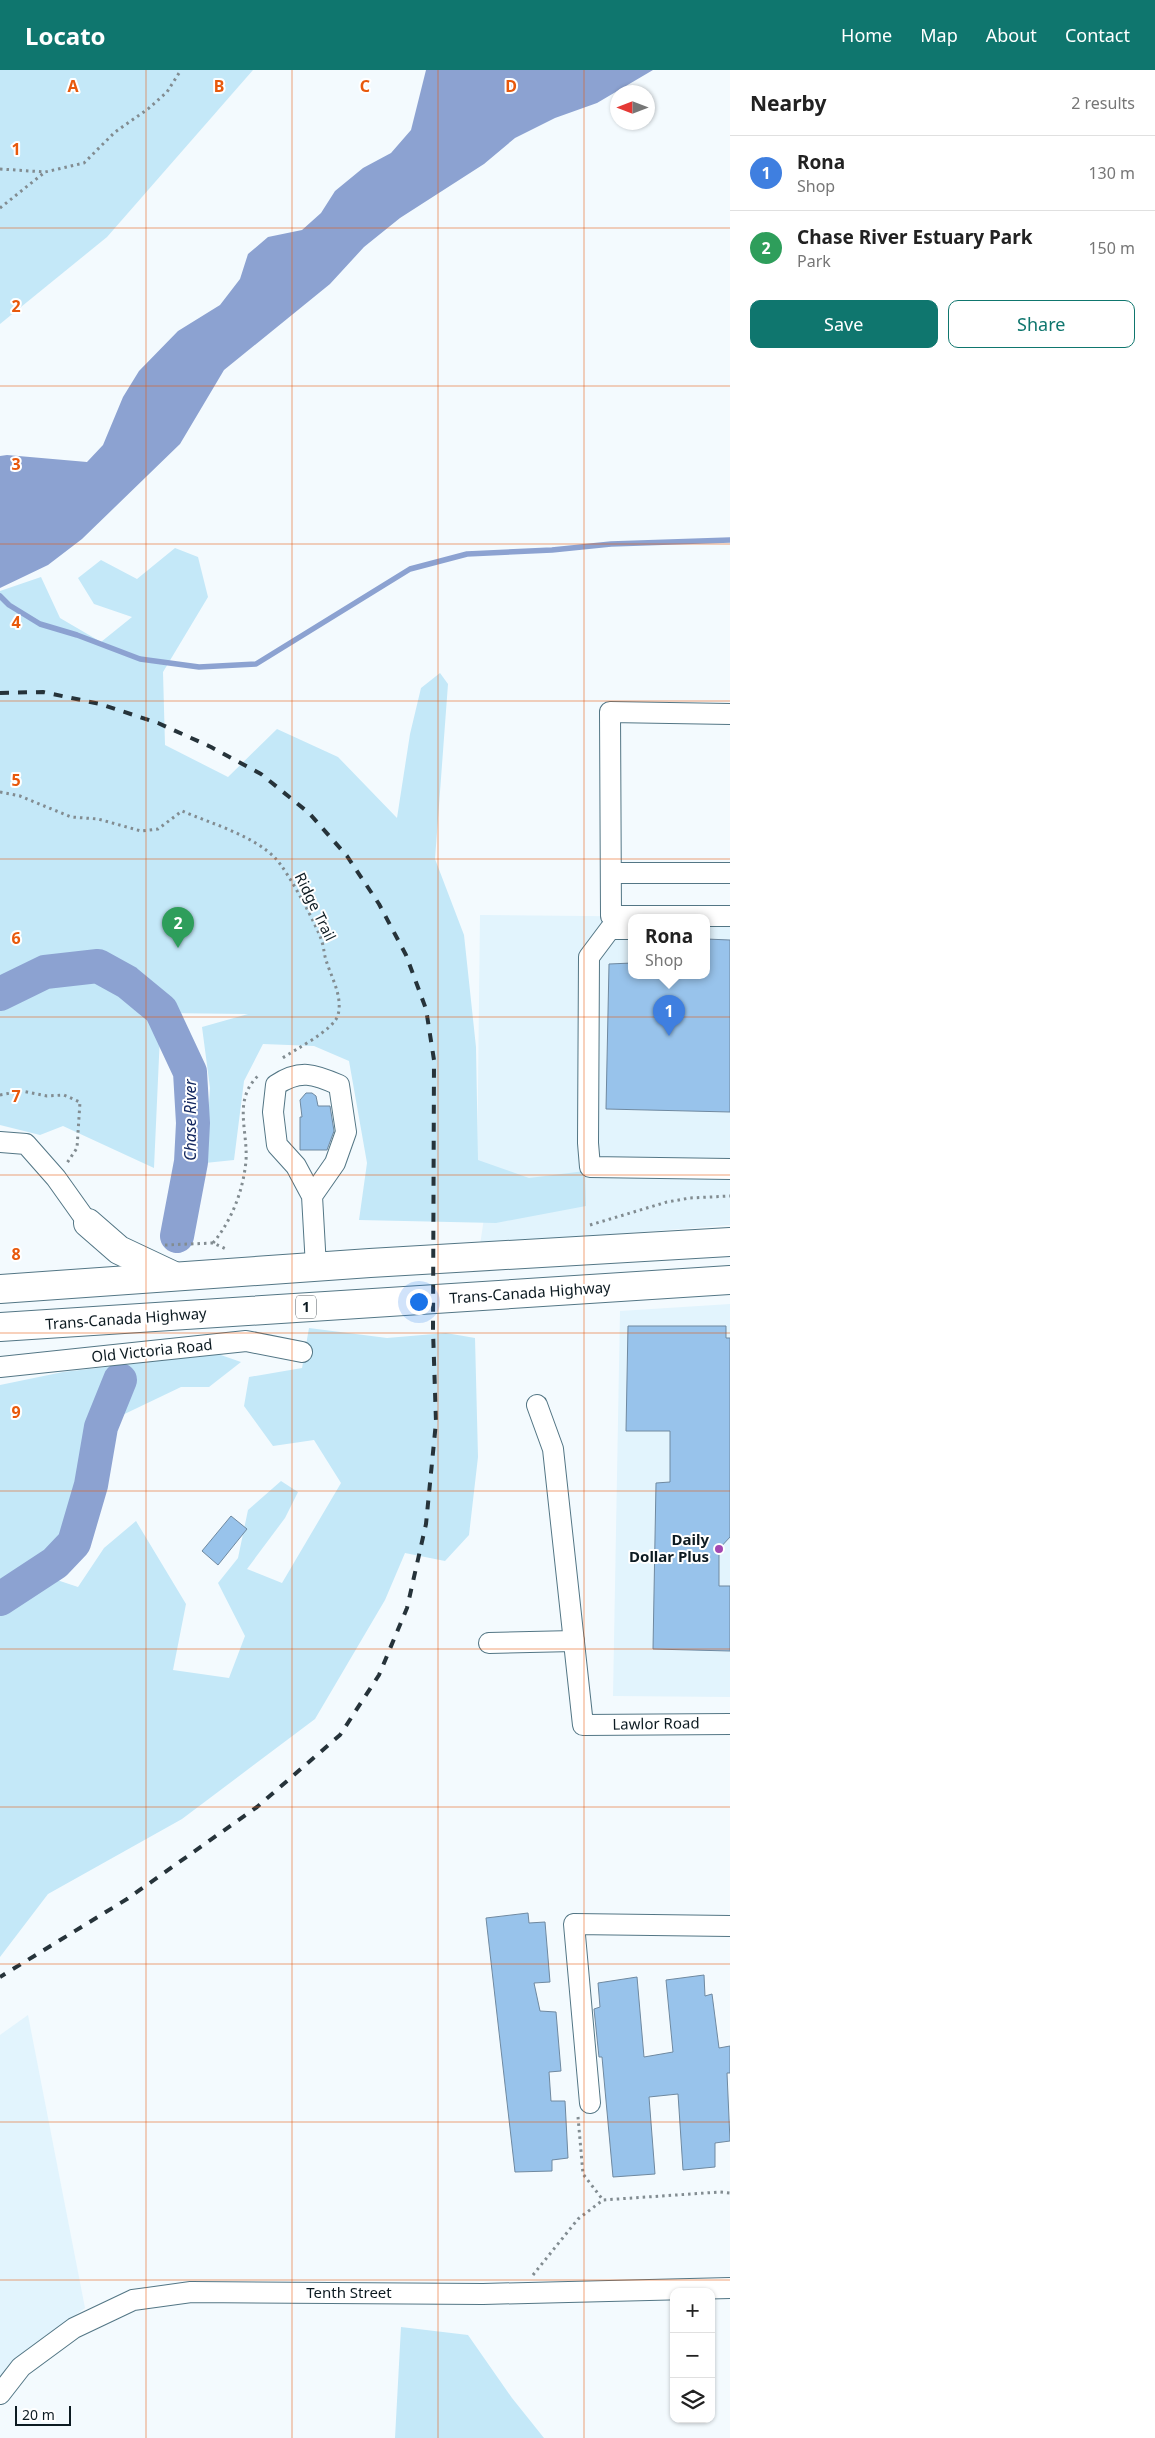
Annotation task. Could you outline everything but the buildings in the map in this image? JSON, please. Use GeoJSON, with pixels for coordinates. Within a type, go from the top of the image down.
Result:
{"type":"FeatureCollection","features":[{"type":"Feature","properties":{"kind":"highway"},"geometry":{"type":"LineString","coordinates":[[88,1223],[118,1250],[176,1276]]}},
{"type":"Feature","properties":{"kind":"highway"},"geometry":{"type":"LineString","coordinates":[[0,1289],[176,1276],[730,1242]]}},
{"type":"Feature","properties":{"kind":"highway","name":"Trans-Canada Highway"},"geometry":{"type":"LineString","coordinates":[[0,1327],[730,1280]]}},
{"type":"Feature","properties":{"kind":"street"},"geometry":{"type":"LineString","coordinates":[[628,916],[611,916],[610,712],[730,714]]}},
{"type":"Feature","properties":{"kind":"street"},"geometry":{"type":"LineString","coordinates":[[610,873],[730,873]]}},
{"type":"Feature","properties":{"kind":"street"},"geometry":{"type":"LineString","coordinates":[[710,916],[730,916]]}},
{"type":"Feature","properties":{"kind":"street"},"geometry":{"type":"LineString","coordinates":[[628,929],[610,929],[589,956],[588,1143],[590,1167],[730,1169]]}},
{"type":"Feature","properties":{"kind":"street"},"geometry":{"type":"LineString","coordinates":[[710,929],[730,930]]}},
{"type":"Feature","properties":{"kind":"street"},"geometry":{"type":"LineString","coordinates":[[312,1196],[334,1163],[346,1132],[339,1085],[318,1075],[290,1076],[276,1085],[273,1112],[277,1145],[296,1166],[312,1196],[316,1267]]}},
{"type":"Feature","properties":{"kind":"street"},"geometry":{"type":"LineString","coordinates":[[0,1142],[26,1144],[56,1178],[88,1223]]}},
{"type":"Feature","properties":{"kind":"street","name":"Old Victoria Road"},"geometry":{"type":"LineString","coordinates":[[0,1367],[246,1341],[302,1352]]}},
{"type":"Feature","properties":{"kind":"street"},"geometry":{"type":"LineString","coordinates":[[489,1643],[574,1641],[553,1449],[537,1405]]}},
{"type":"Feature","properties":{"kind":"street","name":"Lawlor Road"},"geometry":{"type":"LineString","coordinates":[[574,1641],[583,1725],[730,1724]]}},
{"type":"Feature","properties":{"kind":"street"},"geometry":{"type":"LineString","coordinates":[[590,2103],[574,1924],[730,1926]]}},
{"type":"Feature","properties":{"kind":"street","name":"Tenth Street"},"geometry":{"type":"LineString","coordinates":[[0,2394],[21,2367],[74,2328],[133,2300],[192,2292],[518,2293],[730,2288]]}},
{"type":"Feature","properties":{"kind":"path"},"geometry":{"type":"LineString","coordinates":[[0,169],[45,172],[84,162],[115,132],[148,109],[167,92],[181,70]]}},
{"type":"Feature","properties":{"kind":"path"},"geometry":{"type":"LineString","coordinates":[[0,208],[45,172]]}},
{"type":"Feature","properties":{"kind":"path","name":"Ridge Trail"},"geometry":{"type":"LineString","coordinates":[[0,792],[20,796],[71,817],[98,818],[124,828],[153,831],[182,811],[256,844],[277,859],[304,904],[322,940],[326,961],[333,977],[338,999],[338,1016],[323,1031],[277,1062]]}},
{"type":"Feature","properties":{"kind":"path"},"geometry":{"type":"LineString","coordinates":[[214,1243],[224,1230],[240,1193],[246,1161],[243,1099],[249,1083],[262,1072]]}},
{"type":"Feature","properties":{"kind":"path"},"geometry":{"type":"LineString","coordinates":[[0,1095],[22,1091],[47,1096],[64,1095],[80,1102],[77,1148],[56,1178]]}},
{"type":"Feature","properties":{"kind":"path"},"geometry":{"type":"LineString","coordinates":[[590,2103],[577,2103],[583,2174],[603,2200]]}},
{"type":"Feature","properties":{"kind":"path"},"geometry":{"type":"LineString","coordinates":[[518,2293],[578,2219],[603,2200],[720,2192],[730,2193]]}},
{"type":"Feature","properties":{"kind":"shaded area"},"geometry":{"type":"Polygon","coordinates":[[[0,70],[253,70],[107,237],[0,324],[0,70]]]}},
{"type":"Feature","properties":{"kind":"shaded area"},"geometry":{"type":"Polygon","coordinates":[[[175,548],[198,557],[208,597],[163,672],[165,745],[228,777],[277,729],[338,757],[397,818],[410,734],[421,688],[440,673],[448,684],[435,859],[464,935],[476,1047],[478,1160],[529,1178],[585,1171],[586,1206],[496,1223],[359,1220],[367,1163],[349,1061],[314,1046],[263,1044],[244,1081],[234,1160],[205,1163],[210,1088],[202,1027],[248,1014],[161,1013],[154,1168],[63,1126],[40,1135],[0,1125],[0,591],[41,577],[60,618],[101,642],[132,617],[94,604],[78,578],[101,560],[137,579],[175,548]]]}},
{"type":"Feature","properties":{"kind":"shaded area"},"geometry":{"type":"Polygon","coordinates":[[[480,915],[628,916],[628,979],[710,979],[710,917],[730,918],[730,1225],[480,1245],[488,1191],[477,1174],[480,915]]]}},
{"type":"Feature","properties":{"kind":"shaded area"},"geometry":{"type":"Polygon","coordinates":[[[730,1304],[730,1697],[613,1696],[620,1311],[730,1304]]]}},
{"type":"Feature","properties":{"kind":"shaded area"},"geometry":{"type":"Polygon","coordinates":[[[309,1328],[387,1338],[446,1333],[475,1338],[478,1457],[469,1535],[445,1561],[405,1553],[385,1600],[315,1719],[182,1819],[48,1894],[0,1957],[0,1385],[63,1372],[218,1354],[241,1362],[209,1387],[181,1387],[112,1420],[79,1529],[51,1578],[78,1587],[104,1548],[136,1521],[186,1604],[173,1670],[229,1678],[245,1636],[218,1583],[238,1558],[248,1510],[281,1481],[298,1492],[285,1518],[247,1569],[282,1583],[341,1483],[314,1440],[273,1446],[244,1406],[249,1377],[302,1368],[309,1328]]]}},
{"type":"Feature","properties":{"kind":"shaded area"},"geometry":{"type":"Polygon","coordinates":[[[28,2015],[85,2308],[12,2361],[0,2376],[0,2035],[28,2015]]]}},
{"type":"Feature","properties":{"kind":"shaded area"},"geometry":{"type":"Polygon","coordinates":[[[401,2327],[468,2335],[512,2398],[544,2438],[395,2438],[401,2327]]]}},
{"type":"Feature","properties":{"kind":"water"},"geometry":{"type":"Polygon","coordinates":[[[426,70],[653,70],[628,85],[610,85],[610,95],[597,103],[555,118],[515,138],[484,164],[400,218],[364,247],[330,284],[224,370],[180,444],[82,539],[48,565],[0,588],[0,456],[87,462],[103,445],[123,397],[139,371],[178,331],[220,305],[240,279],[248,254],[268,237],[302,230],[321,213],[335,191],[363,168],[391,153],[411,130],[426,70]]]}},
{"type":"Feature","properties":{"kind":"waterway"},"geometry":{"type":"LineString","coordinates":[[0,596],[9,605],[40,624],[77,635],[140,659],[199,667],[256,664],[410,569],[467,554],[552,550],[611,544],[730,540]]}},
{"type":"Feature","properties":{"kind":"waterway","name":"Chase River"},"geometry":{"type":"LineString","coordinates":[[0,994],[45,972],[98,966],[127,982],[161,1010],[190,1072],[193,1123],[191,1162],[177,1236]]}},
{"type":"Feature","properties":{"kind":"waterway","name":"Chase River"},"geometry":{"type":"LineString","coordinates":[[0,1599],[55,1563],[74,1543],[91,1485],[101,1427],[120,1380]]}},
{"type":"Feature","properties":{"kind":"railway"},"geometry":{"type":"LineString","coordinates":[[0,693],[43,692],[100,704],[158,723],[211,747],[261,774],[309,813],[347,856],[379,904],[406,955],[426,1009],[434,1060],[433,1330],[436,1422],[426,1524],[407,1608],[379,1675],[340,1735],[257,1807],[127,1899],[0,1977]]}},
{"type":"Feature","properties":{"kind":"place","name":"Chase River Estuary Park"},"geometry":{"type":"Point","coordinates":[178,948]}},
{"type":"Feature","properties":{"kind":"place","name":"Rona"},"geometry":{"type":"Point","coordinates":[669,1036]}},
{"type":"Feature","properties":{"kind":"place","name":"Daily Dollar Plus"},"geometry":{"type":"Point","coordinates":[719,1549]}}]}
